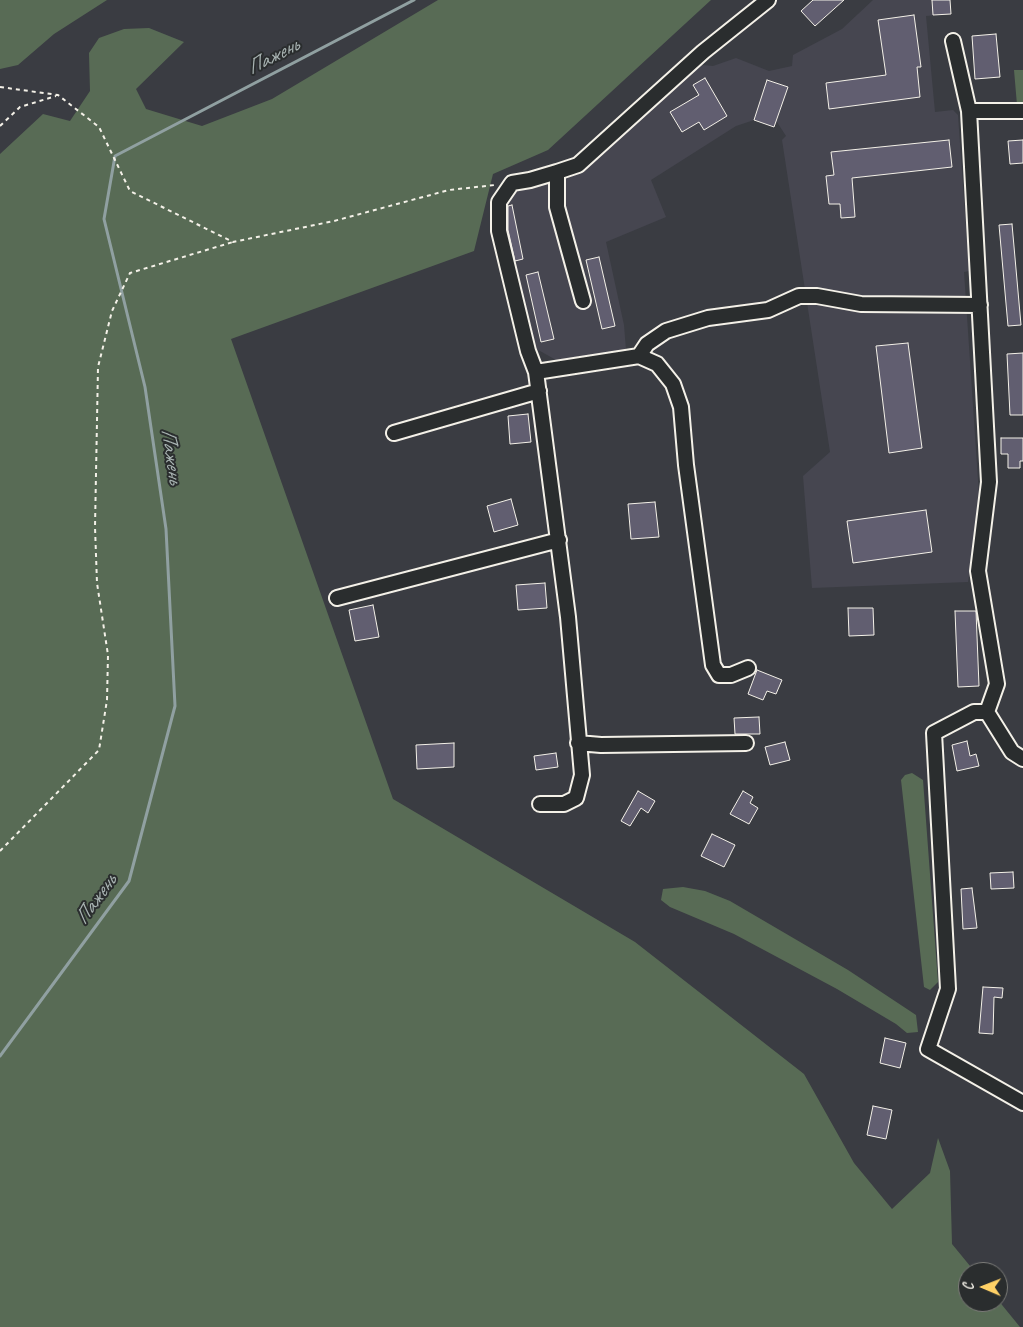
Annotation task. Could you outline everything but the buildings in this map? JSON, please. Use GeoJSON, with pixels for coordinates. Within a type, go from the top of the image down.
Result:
{"type":"FeatureCollection","features":[{"type":"Feature","properties":{"kind":"street"},"geometry":{"type":"LineString","coordinates":[[540,804],[564,804],[576,798],[582,775],[568,617],[539,391],[536,372],[528,351],[499,232],[499,202],[512,183],[530,180],[578,165],[703,52],[768,0]]}},
{"type":"Feature","properties":{"kind":"street"},"geometry":{"type":"LineString","coordinates":[[953,41],[969,110],[989,482],[978,571],[996,684],[987,712],[1012,752],[1023,759]]}},
{"type":"Feature","properties":{"kind":"street"},"geometry":{"type":"LineString","coordinates":[[969,110],[1023,111]]}},
{"type":"Feature","properties":{"kind":"street"},"geometry":{"type":"LineString","coordinates":[[557,172],[556,207],[583,301]]}},
{"type":"Feature","properties":{"kind":"street"},"geometry":{"type":"LineString","coordinates":[[639,356],[647,344],[666,331],[708,318],[768,310],[799,296],[817,296],[861,304],[980,305]]}},
{"type":"Feature","properties":{"kind":"street"},"geometry":{"type":"LineString","coordinates":[[536,372],[639,356],[657,364],[673,384],[681,407],[686,465],[713,665],[719,675],[731,676],[748,668]]}},
{"type":"Feature","properties":{"kind":"street"},"geometry":{"type":"LineString","coordinates":[[394,433],[539,391]]}},
{"type":"Feature","properties":{"kind":"street"},"geometry":{"type":"LineString","coordinates":[[337,598],[559,540]]}},
{"type":"Feature","properties":{"kind":"street"},"geometry":{"type":"LineString","coordinates":[[987,712],[974,712],[934,734],[948,990],[928,1049],[1023,1103]]}},
{"type":"Feature","properties":{"kind":"street"},"geometry":{"type":"LineString","coordinates":[[578,743],[601,745],[746,743]]}},
{"type":"Feature","properties":{"kind":"path"},"geometry":{"type":"LineString","coordinates":[[0,87],[58,95],[99,127],[130,191],[233,242]]}},
{"type":"Feature","properties":{"kind":"path"},"geometry":{"type":"LineString","coordinates":[[0,126],[20,107],[58,95]]}},
{"type":"Feature","properties":{"kind":"path"},"geometry":{"type":"LineString","coordinates":[[0,850],[99,750],[108,700],[108,655],[97,583],[95,527],[98,367],[112,311],[130,273],[233,242],[334,221],[449,190],[512,183]]}},
{"type":"Feature","properties":{"kind":"shaded area"},"geometry":{"type":"Polygon","coordinates":[[[873,0],[950,0],[951,14],[926,16],[935,112],[953,110],[958,115],[969,271],[964,272],[980,510],[968,582],[812,588],[803,476],[830,452],[782,140],[786,136],[777,122],[774,127],[754,120],[736,126],[651,180],[666,217],[606,242],[624,325],[626,350],[556,360],[533,347],[503,207],[513,190],[564,178],[583,168],[702,65],[713,66],[736,58],[769,71],[792,66],[793,55],[842,29],[873,0]]]}},
{"type":"Feature","properties":{"kind":"green space"},"geometry":{"type":"Polygon","coordinates":[[[0,0],[107,0],[54,34],[18,65],[0,69],[0,0]]]}},
{"type":"Feature","properties":{"kind":"green space"},"geometry":{"type":"Polygon","coordinates":[[[438,0],[711,0],[548,150],[493,174],[474,251],[231,339],[393,799],[635,942],[804,1074],[854,1163],[892,1209],[930,1173],[938,1138],[950,1171],[952,1244],[967,1262],[958,1262],[958,1312],[1008,1312],[1020,1327],[0,1327],[0,154],[43,114],[70,121],[90,91],[89,53],[99,38],[124,29],[149,28],[184,42],[136,89],[146,109],[202,126],[272,99],[438,0]]]}},
{"type":"Feature","properties":{"kind":"green space"},"geometry":{"type":"Polygon","coordinates":[[[1014,70],[1023,70],[1023,104],[1017,105],[1014,70]]]}},
{"type":"Feature","properties":{"kind":"green space"},"geometry":{"type":"Polygon","coordinates":[[[912,773],[923,780],[938,982],[930,990],[924,987],[901,780],[905,775],[912,773]]]}},
{"type":"Feature","properties":{"kind":"green space"},"geometry":{"type":"Polygon","coordinates":[[[683,887],[705,891],[730,901],[848,970],[916,1015],[918,1032],[907,1033],[896,1024],[837,989],[734,934],[670,907],[661,900],[663,889],[683,887]]]}},
{"type":"Feature","properties":{"kind":"waterway","name":"Пажень"},"geometry":{"type":"LineString","coordinates":[[0,1056],[129,881],[175,706],[166,529],[145,387],[104,219],[115,156],[414,0]]}}]}
